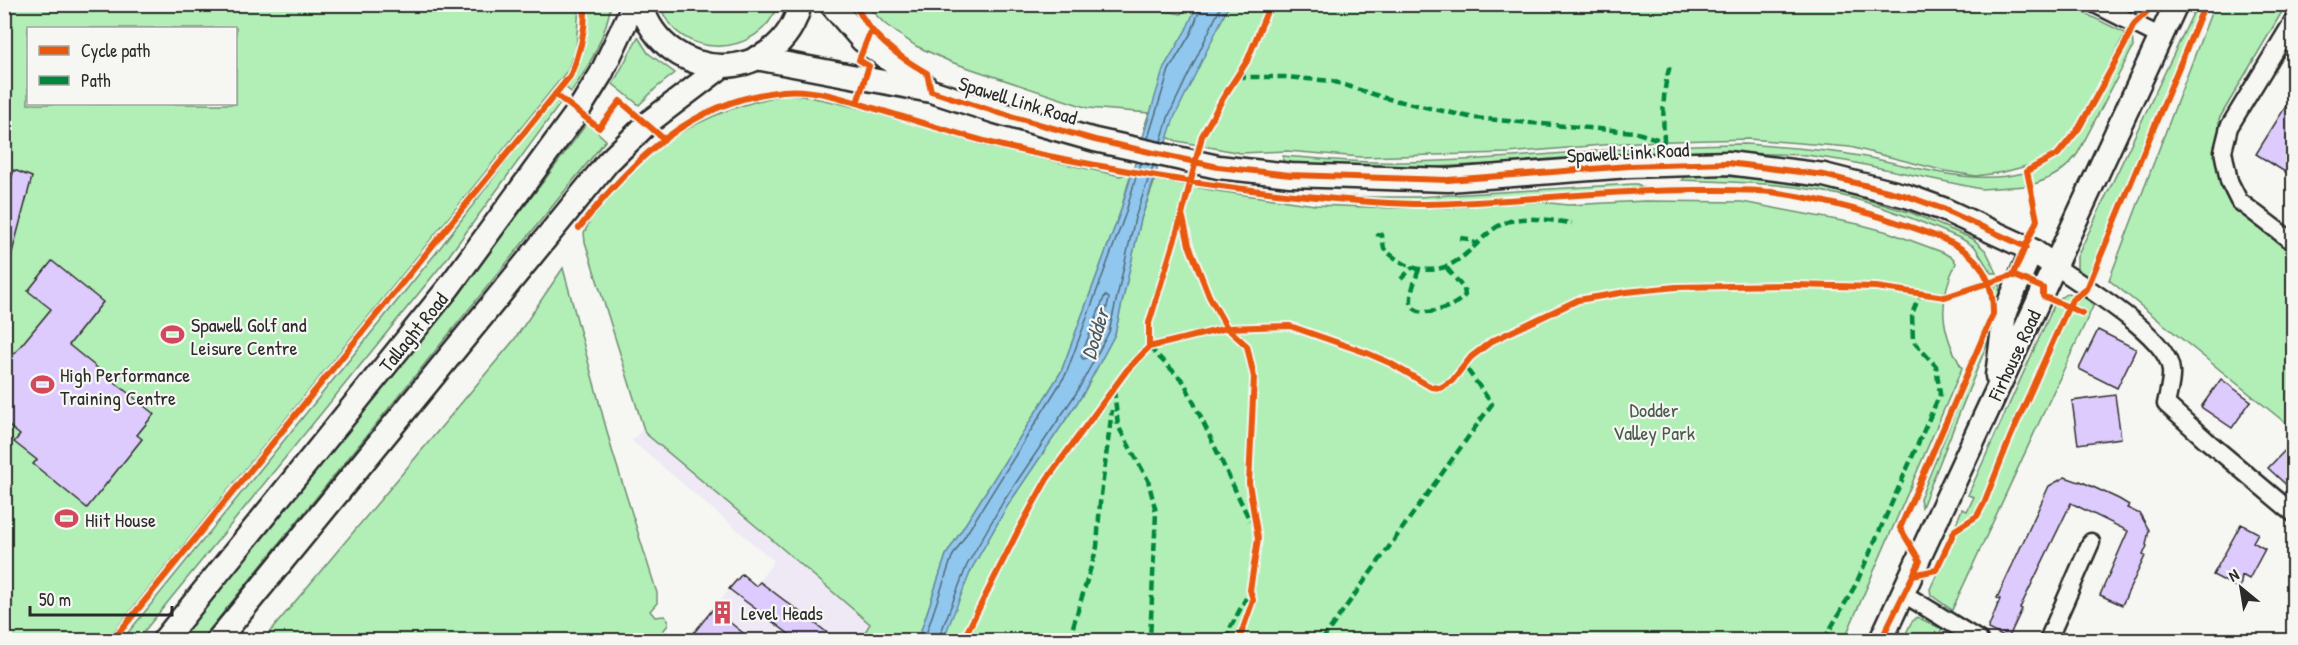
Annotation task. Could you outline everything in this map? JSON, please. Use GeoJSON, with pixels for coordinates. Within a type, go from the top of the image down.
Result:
{"type":"FeatureCollection","features":[{"type":"Feature","properties":{"kind":"main road","name":"Tallaght Road"},"geometry":{"type":"LineString","coordinates":[[164,640],[449,287],[578,111],[601,74],[634,4]]}},
{"type":"Feature","properties":{"kind":"main road"},"geometry":{"type":"LineString","coordinates":[[641,4],[645,17],[657,37],[675,53],[696,63],[720,68]]}},
{"type":"Feature","properties":{"kind":"main road"},"geometry":{"type":"LineString","coordinates":[[218,640],[608,162],[649,122],[720,68],[756,58],[773,48],[788,32],[800,4]]}},
{"type":"Feature","properties":{"kind":"main road","name":"Spawell Link Road"},"geometry":{"type":"LineString","coordinates":[[831,4],[862,40],[931,91]]}},
{"type":"Feature","properties":{"kind":"main road","name":"Firhouse Road"},"geometry":{"type":"LineString","coordinates":[[1881,640],[2176,4]]}},
{"type":"Feature","properties":{"kind":"main road","name":"Spawell Link Road"},"geometry":{"type":"LineString","coordinates":[[756,58],[931,91],[1095,140],[1218,167],[1311,176],[1448,180],[1629,166],[1728,163],[1824,175],[1907,196],[1943,209],[2032,250],[2055,266]]}},
{"type":"Feature","properties":{"kind":"main road"},"geometry":{"type":"LineString","coordinates":[[1994,398],[2005,312],[2032,250]]}},
{"type":"Feature","properties":{"kind":"street"},"geometry":{"type":"LineString","coordinates":[[2095,4],[2161,36]]}},
{"type":"Feature","properties":{"kind":"street"},"geometry":{"type":"LineString","coordinates":[[2294,20],[2229,127],[2223,151],[2229,181],[2240,201],[2294,243]]}},
{"type":"Feature","properties":{"kind":"street"},"geometry":{"type":"LineString","coordinates":[[2055,266],[2138,325],[2156,342],[2171,370],[2166,404],[2294,514]]}},
{"type":"Feature","properties":{"kind":"street"},"geometry":{"type":"LineString","coordinates":[[2048,640],[2091,542]]}},
{"type":"Feature","properties":{"kind":"street"},"geometry":{"type":"LineString","coordinates":[[1904,594],[1979,640]]}},
{"type":"Feature","properties":{"kind":"shaded area"},"geometry":{"type":"Polygon","coordinates":[[[643,428],[645,433],[870,625],[860,640],[696,640],[691,636],[742,574],[756,586],[774,561],[632,441],[643,428]]]}},
{"type":"Feature","properties":{"kind":"green space"},"geometry":{"type":"Polygon","coordinates":[[[660,4],[778,5],[768,23],[754,36],[737,43],[718,46],[700,44],[683,36],[669,23],[660,4]]]}},
{"type":"Feature","properties":{"kind":"green space"},"geometry":{"type":"Polygon","coordinates":[[[1131,4],[1181,14],[1187,4],[2066,4],[2125,33],[2084,115],[2056,152],[2034,164],[1976,176],[1945,171],[1850,147],[1748,139],[1637,142],[1508,153],[1361,157],[1287,151],[1241,153],[1177,141],[1144,128],[1149,113],[1088,108],[951,62],[916,46],[885,24],[866,5],[1131,4]]]}},
{"type":"Feature","properties":{"kind":"green space","name":"Spawell Golf and Leisure Centre"},"geometry":{"type":"Polygon","coordinates":[[[4,5],[579,5],[576,48],[567,71],[107,640],[5,640],[4,5]]]}},
{"type":"Feature","properties":{"kind":"green space"},"geometry":{"type":"Polygon","coordinates":[[[588,5],[611,5],[596,51],[571,92],[564,86],[576,67],[588,5]]]}},
{"type":"Feature","properties":{"kind":"green space"},"geometry":{"type":"Polygon","coordinates":[[[2197,5],[2204,5],[2087,278],[2077,270],[2077,257],[2197,5]]]}},
{"type":"Feature","properties":{"kind":"green space"},"geometry":{"type":"Polygon","coordinates":[[[2214,5],[2286,5],[2219,119],[2218,151],[2226,181],[2293,242],[2293,429],[2109,280],[2214,5]]]}},
{"type":"Feature","properties":{"kind":"green space"},"geometry":{"type":"Polygon","coordinates":[[[2132,33],[2133,47],[2078,153],[2057,174],[2031,185],[2031,171],[2057,158],[2071,144],[2132,33]]]}},
{"type":"Feature","properties":{"kind":"green space"},"geometry":{"type":"Polygon","coordinates":[[[638,37],[648,53],[675,73],[639,105],[613,84],[638,37]]]}},
{"type":"Feature","properties":{"kind":"green space"},"geometry":{"type":"Polygon","coordinates":[[[787,94],[863,109],[1019,154],[1120,176],[1131,173],[1120,213],[1061,372],[946,555],[918,640],[860,640],[870,624],[645,433],[585,242],[584,233],[590,221],[630,172],[661,146],[694,125],[712,117],[748,104],[787,94]]]}},
{"type":"Feature","properties":{"kind":"green space"},"geometry":{"type":"Polygon","coordinates":[[[554,99],[560,104],[445,261],[137,640],[122,640],[436,253],[554,99]]]}},
{"type":"Feature","properties":{"kind":"green space"},"geometry":{"type":"Polygon","coordinates":[[[587,123],[606,140],[201,640],[176,640],[436,320],[587,123]]]}},
{"type":"Feature","properties":{"kind":"green space"},"geometry":{"type":"Polygon","coordinates":[[[1745,144],[1846,154],[1962,176],[1983,177],[2024,173],[2026,186],[1981,189],[1806,155],[1712,152],[1398,169],[1310,165],[1283,161],[1283,156],[1359,162],[1417,162],[1651,147],[1745,144]]]}},
{"type":"Feature","properties":{"kind":"green space"},"geometry":{"type":"Polygon","coordinates":[[[1699,174],[1819,186],[1912,213],[1973,239],[1986,251],[1997,273],[1991,273],[1975,247],[1962,239],[1882,207],[1834,194],[1791,186],[1682,180],[1685,177],[1699,174]]]}},
{"type":"Feature","properties":{"kind":"green space","name":"Dodder Valley Park"},"geometry":{"type":"Polygon","coordinates":[[[1155,180],[1315,205],[1446,208],[1541,202],[1568,205],[1645,201],[1742,202],[1858,224],[1888,232],[1953,258],[1956,263],[1946,291],[1944,317],[1950,342],[1962,368],[1844,640],[941,640],[972,568],[1008,505],[1083,394],[1115,334],[1141,219],[1155,180]]]}},
{"type":"Feature","properties":{"kind":"green space"},"geometry":{"type":"Polygon","coordinates":[[[1637,184],[1643,187],[1423,203],[1372,202],[1293,194],[1294,192],[1362,197],[1417,197],[1637,184]]]}},
{"type":"Feature","properties":{"kind":"green space"},"geometry":{"type":"Polygon","coordinates":[[[563,268],[612,450],[657,593],[657,603],[650,611],[655,617],[664,616],[668,619],[668,625],[656,640],[263,640],[514,340],[563,268]]]}},
{"type":"Feature","properties":{"kind":"green space"},"geometry":{"type":"Polygon","coordinates":[[[2000,284],[1997,319],[1922,507],[1920,499],[1994,316],[1995,286],[2000,284]]]}},
{"type":"Feature","properties":{"kind":"green space"},"geometry":{"type":"Polygon","coordinates":[[[2102,287],[1952,610],[1931,595],[1930,589],[1957,531],[1954,529],[1962,509],[1967,511],[1974,497],[1968,495],[2056,301],[2066,294],[2076,295],[2102,287]]]}},
{"type":"Feature","properties":{"kind":"green space"},"geometry":{"type":"Polygon","coordinates":[[[1917,617],[1942,629],[1936,640],[1903,640],[1911,623],[1917,617]]]}},
{"type":"Feature","properties":{"kind":"water","name":"Dodder"},"geometry":{"type":"Polygon","coordinates":[[[1197,5],[1229,5],[1174,118],[1141,219],[1115,334],[1083,394],[1008,505],[972,568],[943,640],[918,640],[946,555],[1061,372],[1120,213],[1164,67],[1186,30],[1197,5]]]}},
{"type":"Feature","properties":{"kind":"building"},"geometry":{"type":"Polygon","coordinates":[[[2294,93],[2294,158],[2285,172],[2256,154],[2294,93]]]}},
{"type":"Feature","properties":{"kind":"building"},"geometry":{"type":"Polygon","coordinates":[[[14,170],[32,177],[9,264],[4,263],[4,202],[14,170]]]}},
{"type":"Feature","properties":{"kind":"building"},"geometry":{"type":"Polygon","coordinates":[[[52,261],[103,302],[69,345],[154,414],[137,435],[142,439],[87,508],[33,464],[37,460],[14,442],[20,435],[4,422],[4,366],[51,309],[28,291],[52,261]]]}},
{"type":"Feature","properties":{"kind":"building"},"geometry":{"type":"Polygon","coordinates":[[[2098,330],[2136,349],[2117,388],[2079,369],[2098,330]]]}},
{"type":"Feature","properties":{"kind":"building"},"geometry":{"type":"Polygon","coordinates":[[[2221,379],[2251,401],[2232,428],[2201,407],[2221,379]]]}},
{"type":"Feature","properties":{"kind":"building"},"geometry":{"type":"Polygon","coordinates":[[[2115,395],[2121,438],[2078,444],[2072,401],[2115,395]]]}},
{"type":"Feature","properties":{"kind":"building"},"geometry":{"type":"Polygon","coordinates":[[[2294,441],[2294,492],[2268,468],[2294,441]]]}},
{"type":"Feature","properties":{"kind":"building"},"geometry":{"type":"Polygon","coordinates":[[[2065,477],[2080,481],[2119,499],[2129,505],[2127,508],[2140,514],[2149,530],[2143,555],[2145,556],[2122,605],[2100,595],[2128,531],[2071,503],[2020,608],[2022,609],[2008,639],[1988,629],[2000,599],[1997,598],[2049,486],[2065,477]]]}},
{"type":"Feature","properties":{"kind":"building"},"geometry":{"type":"Polygon","coordinates":[[[2241,524],[2258,533],[2253,542],[2265,549],[2249,579],[2242,575],[2240,589],[2213,575],[2241,524]]]}},
{"type":"Feature","properties":{"kind":"building"},"geometry":{"type":"Polygon","coordinates":[[[742,574],[756,586],[760,582],[837,640],[797,640],[729,589],[742,574]]]}},
{"type":"Feature","properties":{"kind":"building"},"geometry":{"type":"Polygon","coordinates":[[[713,609],[752,640],[688,640],[713,609]]]}},
{"type":"Feature","properties":{"kind":"marked path"},"geometry":{"type":"LineString","coordinates":[[1237,77],[1285,77],[1332,81],[1385,98],[1474,118],[1634,132],[1664,141],[1663,111],[1671,63]]}},
{"type":"Feature","properties":{"kind":"marked path"},"geometry":{"type":"LineString","coordinates":[[1376,234],[1382,235],[1384,249],[1394,257],[1404,264],[1425,270],[1436,269],[1457,261],[1490,232],[1507,222],[1531,219],[1572,223]]}},
{"type":"Feature","properties":{"kind":"marked path"},"geometry":{"type":"LineString","coordinates":[[1460,238],[1469,239],[1476,244]]}},
{"type":"Feature","properties":{"kind":"marked path"},"geometry":{"type":"LineString","coordinates":[[1401,279],[1413,267]]}},
{"type":"Feature","properties":{"kind":"marked path"},"geometry":{"type":"LineString","coordinates":[[1419,269],[1412,290],[1411,302],[1414,308],[1427,312],[1445,308],[1465,295],[1464,289],[1446,267]]}},
{"type":"Feature","properties":{"kind":"marked path"},"geometry":{"type":"LineString","coordinates":[[1824,640],[1856,584],[1940,394],[1936,366],[1913,341],[1912,314],[1920,294]]}},
{"type":"Feature","properties":{"kind":"marked path"},"geometry":{"type":"LineString","coordinates":[[1149,347],[1184,382],[1250,521]]}},
{"type":"Feature","properties":{"kind":"marked path"},"geometry":{"type":"LineString","coordinates":[[1322,640],[1492,404],[1464,365]]}},
{"type":"Feature","properties":{"kind":"marked path"},"geometry":{"type":"LineString","coordinates":[[1114,389],[1118,426],[1148,480],[1156,512],[1150,640]]}},
{"type":"Feature","properties":{"kind":"marked path"},"geometry":{"type":"LineString","coordinates":[[1069,640],[1097,547],[1100,503],[1112,410]]}},
{"type":"Feature","properties":{"kind":"marked path"},"geometry":{"type":"LineString","coordinates":[[1224,640],[1246,598]]}},
{"type":"Feature","properties":{"kind":"cycle path"},"geometry":{"type":"LineString","coordinates":[[113,640],[570,76],[582,41],[585,4]]}},
{"type":"Feature","properties":{"kind":"cycle path"},"geometry":{"type":"LineString","coordinates":[[855,4],[868,26],[885,44],[905,60],[927,73],[931,91],[1095,140],[1218,167],[1290,175],[1448,180],[1629,166],[1728,163],[1824,175],[1907,196],[1943,209],[2026,247]]}},
{"type":"Feature","properties":{"kind":"cycle path"},"geometry":{"type":"LineString","coordinates":[[963,640],[1047,479],[1127,370],[1149,347],[1149,323],[1182,215],[1202,136],[1247,61],[1270,4]]}},
{"type":"Feature","properties":{"kind":"cycle path"},"geometry":{"type":"LineString","coordinates":[[2013,275],[2037,220],[2027,171],[2058,154],[2079,128],[2134,24],[2155,4]]}},
{"type":"Feature","properties":{"kind":"cycle path"},"geometry":{"type":"LineString","coordinates":[[1913,575],[1936,570],[1955,530],[1977,516],[1984,503],[2066,312],[2072,300],[2087,289],[2205,4]]}},
{"type":"Feature","properties":{"kind":"cycle path"},"geometry":{"type":"LineString","coordinates":[[857,103],[869,66],[859,60],[871,30]]}},
{"type":"Feature","properties":{"kind":"cycle path"},"geometry":{"type":"LineString","coordinates":[[579,228],[621,179],[667,137],[720,107],[750,97],[794,90],[841,98],[1032,153],[1163,177],[1265,192],[1358,201],[1425,204],[1627,192],[1752,190],[1822,201],[1923,231],[1955,245],[1979,264],[1987,277],[1992,294],[1993,314],[1900,528],[1920,561],[1881,640]]}},
{"type":"Feature","properties":{"kind":"cycle path"},"geometry":{"type":"LineString","coordinates":[[555,94],[599,128],[620,101],[664,139]]}},
{"type":"Feature","properties":{"kind":"cycle path"},"geometry":{"type":"LineString","coordinates":[[1183,218],[1189,245],[1209,296],[1227,328],[1247,346],[1254,377],[1249,483],[1258,539],[1250,590],[1253,600],[1239,640]]}},
{"type":"Feature","properties":{"kind":"cycle path"},"geometry":{"type":"LineString","coordinates":[[1149,347],[1227,328],[1290,326],[1367,353],[1390,363],[1431,387],[1440,388],[1452,381],[1471,357],[1492,341],[1578,300],[1626,292],[1676,287],[1792,285],[1876,287],[1945,297],[2013,275],[2043,288],[2043,296],[2082,313]]}},
{"type":"Feature","properties":{"kind":"place","name":"Spawell Golf and Leisure Centre"},"geometry":{"type":"Point","coordinates":[173,335]}},
{"type":"Feature","properties":{"kind":"place","name":"High Performance Training Centre"},"geometry":{"type":"Point","coordinates":[42,385]}},
{"type":"Feature","properties":{"kind":"place","name":"Hiit House"},"geometry":{"type":"Point","coordinates":[67,519]}},
{"type":"Feature","properties":{"kind":"place","name":"Level Heads"},"geometry":{"type":"Point","coordinates":[723,612]}}]}
